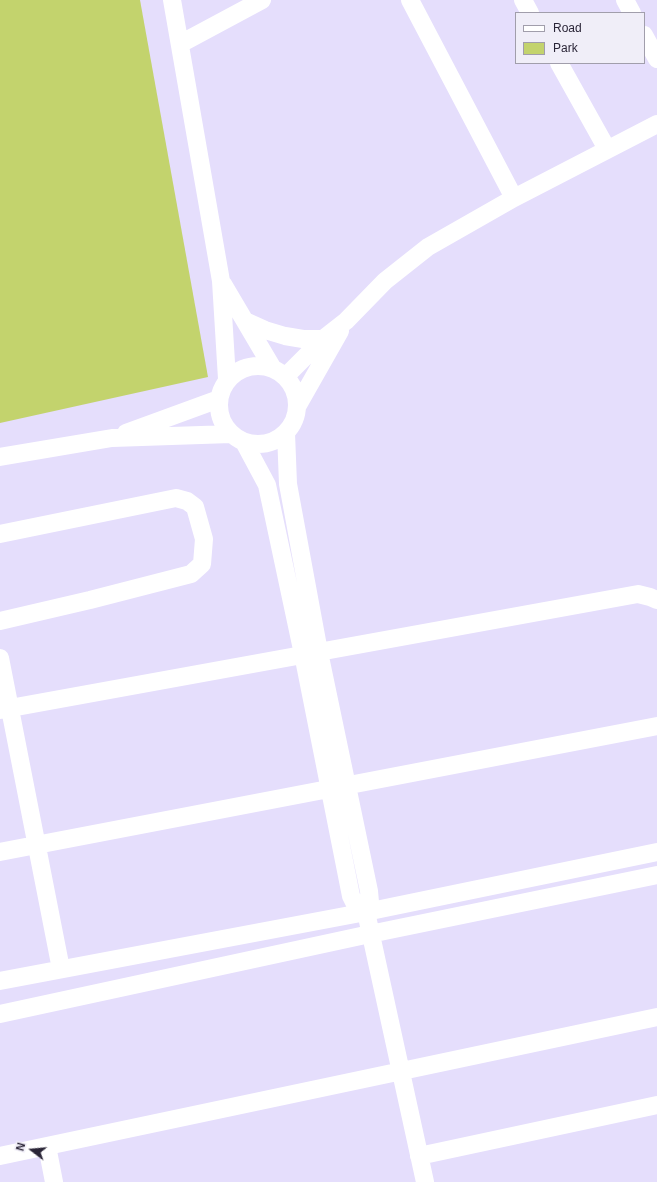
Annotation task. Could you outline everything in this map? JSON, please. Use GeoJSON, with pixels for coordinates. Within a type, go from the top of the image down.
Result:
{"type":"FeatureCollection","features":[{"type":"Feature","properties":{"kind":"street"},"geometry":{"type":"LineString","coordinates":[[172,0],[221,281],[227,379]]}},
{"type":"Feature","properties":{"kind":"street"},"geometry":{"type":"LineString","coordinates":[[180,44],[262,0]]}},
{"type":"Feature","properties":{"kind":"street"},"geometry":{"type":"LineString","coordinates":[[410,0],[514,198]]}},
{"type":"Feature","properties":{"kind":"street"},"geometry":{"type":"LineString","coordinates":[[523,0],[529,12]]}},
{"type":"Feature","properties":{"kind":"street"},"geometry":{"type":"LineString","coordinates":[[625,0],[631,12]]}},
{"type":"Feature","properties":{"kind":"street"},"geometry":{"type":"LineString","coordinates":[[645,37],[657,60]]}},
{"type":"Feature","properties":{"kind":"street"},"geometry":{"type":"LineString","coordinates":[[560,64],[607,149]]}},
{"type":"Feature","properties":{"kind":"street"},"geometry":{"type":"LineString","coordinates":[[279,372],[346,321],[385,281],[428,247],[514,198],[657,124]]}},
{"type":"Feature","properties":{"kind":"street"},"geometry":{"type":"LineString","coordinates":[[221,281],[245,321],[279,372],[295,390],[298,405]]}},
{"type":"Feature","properties":{"kind":"street"},"geometry":{"type":"LineString","coordinates":[[245,321],[285,336],[303,339],[323,339]]}},
{"type":"Feature","properties":{"kind":"street"},"geometry":{"type":"LineString","coordinates":[[0,457],[112,438],[238,438],[259,445],[274,442],[286,433],[295,420],[298,405],[346,321]]}},
{"type":"Feature","properties":{"kind":"street"},"geometry":{"type":"LineString","coordinates":[[279,372],[256,365],[240,369],[227,379],[223,386],[219,399],[219,412],[223,424],[238,438],[267,485],[311,653],[338,786],[369,891],[370,902],[366,912],[370,934],[425,1182]]}},
{"type":"Feature","properties":{"kind":"street"},"geometry":{"type":"LineString","coordinates":[[112,438],[219,399]]}},
{"type":"Feature","properties":{"kind":"street"},"geometry":{"type":"LineString","coordinates":[[286,433],[288,484],[311,653]]}},
{"type":"Feature","properties":{"kind":"street"},"geometry":{"type":"LineString","coordinates":[[0,534],[176,498],[187,501],[195,507],[204,539],[202,564],[191,574],[0,621]]}},
{"type":"Feature","properties":{"kind":"street"},"geometry":{"type":"LineString","coordinates":[[5,709],[638,594],[657,600]]}},
{"type":"Feature","properties":{"kind":"street"},"geometry":{"type":"LineString","coordinates":[[0,658],[5,709],[36,845],[61,969]]}},
{"type":"Feature","properties":{"kind":"street"},"geometry":{"type":"LineString","coordinates":[[0,852],[657,726]]}},
{"type":"Feature","properties":{"kind":"street"},"geometry":{"type":"LineString","coordinates":[[0,981],[366,912],[657,852]]}},
{"type":"Feature","properties":{"kind":"street"},"geometry":{"type":"LineString","coordinates":[[0,1014],[370,934],[657,875]]}},
{"type":"Feature","properties":{"kind":"street"},"geometry":{"type":"LineString","coordinates":[[0,1156],[657,1017]]}},
{"type":"Feature","properties":{"kind":"street"},"geometry":{"type":"LineString","coordinates":[[419,1156],[657,1105]]}},
{"type":"Feature","properties":{"kind":"street"},"geometry":{"type":"LineString","coordinates":[[47,1146],[54,1182]]}},
{"type":"Feature","properties":{"kind":"green space"},"geometry":{"type":"Polygon","coordinates":[[[0,0],[140,0],[208,377],[0,423],[0,0]]]}}]}
